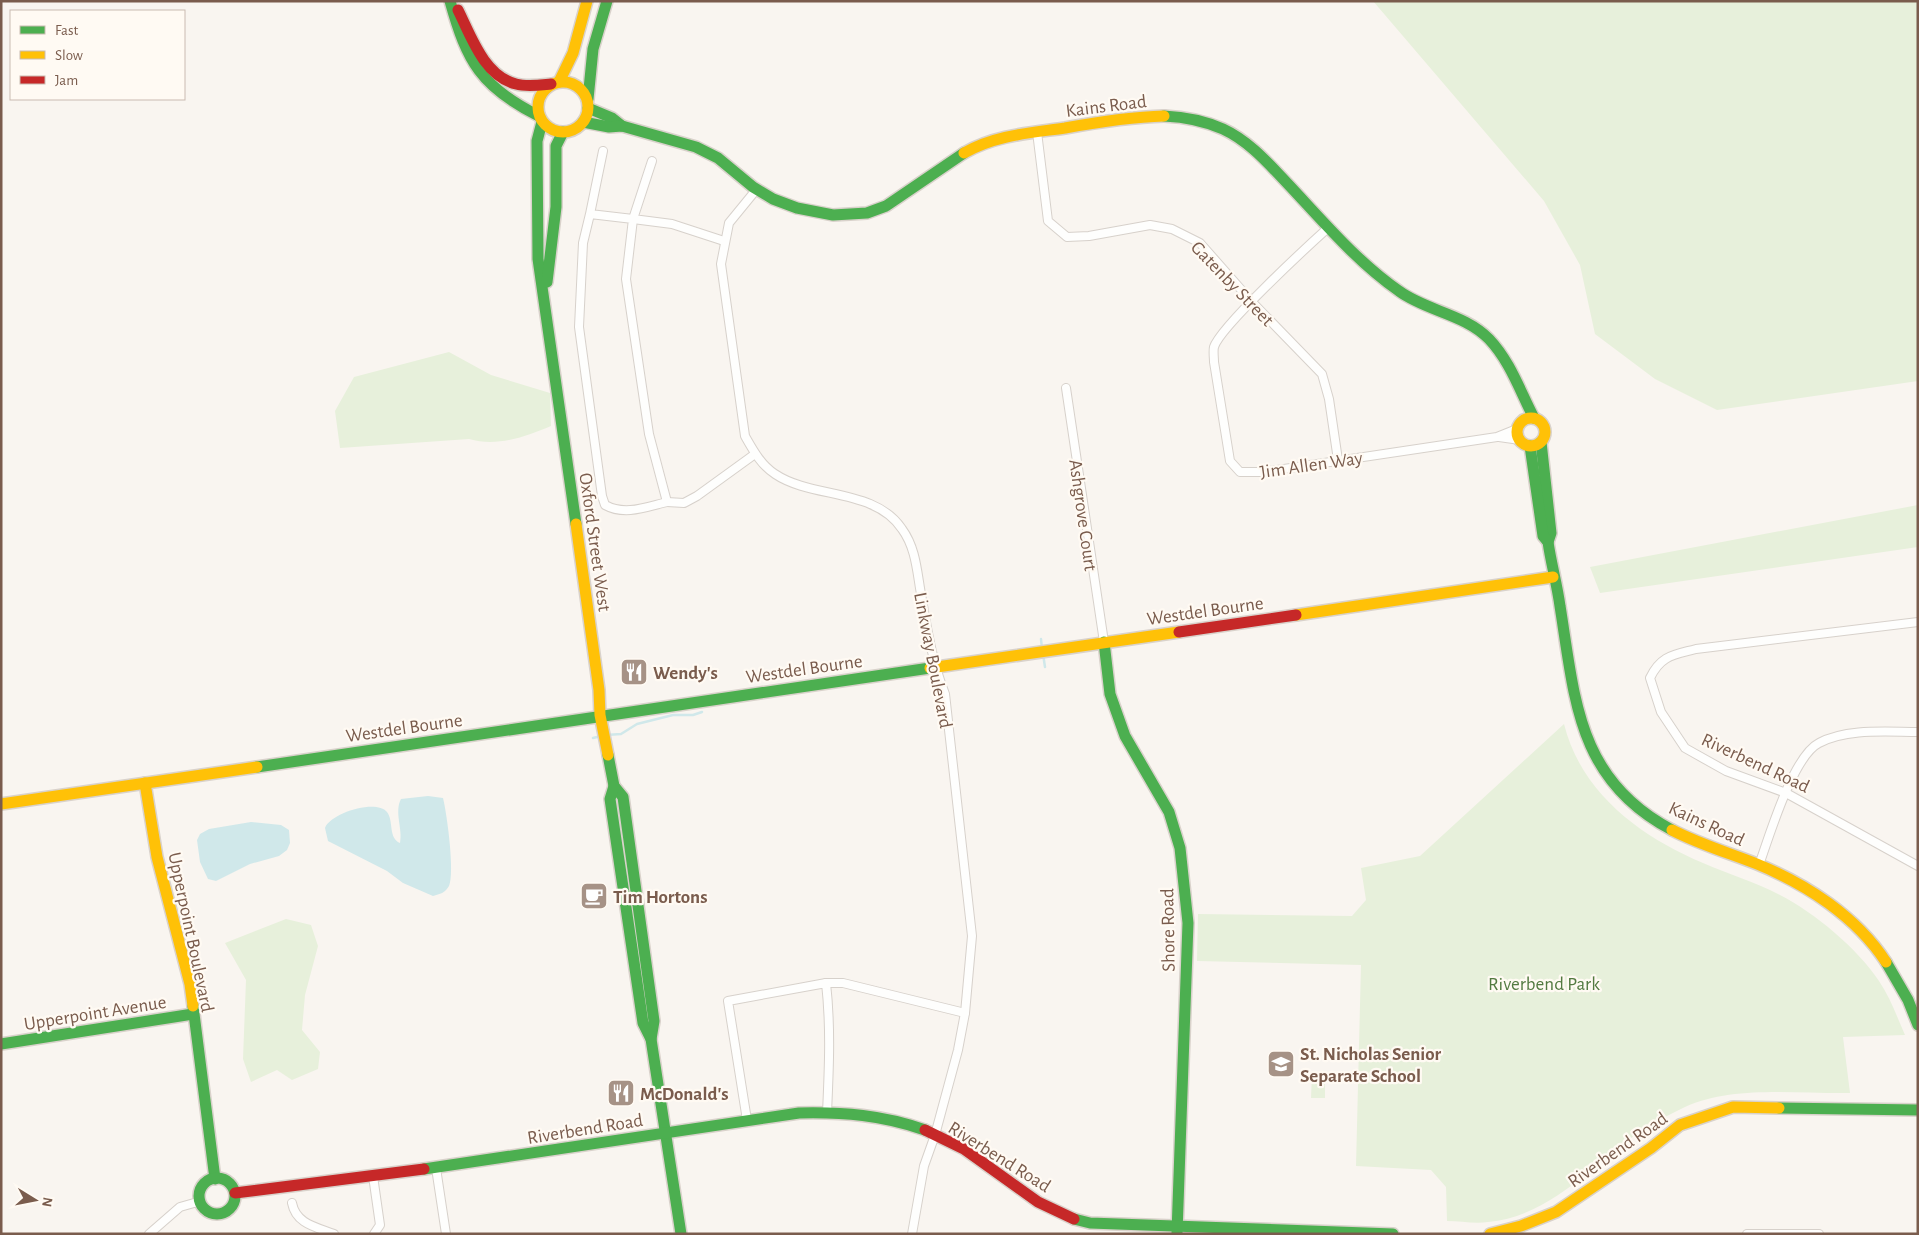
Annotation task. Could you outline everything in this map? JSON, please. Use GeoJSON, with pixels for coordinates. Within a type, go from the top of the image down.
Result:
{"type":"FeatureCollection","features":[{"type":"Feature","properties":{"kind":"street"},"geometry":{"type":"LineString","coordinates":[[452,1],[486,63],[511,83],[524,86],[566,82],[581,89],[588,106]]}},
{"type":"Feature","properties":{"kind":"street"},"geometry":{"type":"LineString","coordinates":[[452,1],[457,24],[479,74],[504,96],[540,119],[548,128],[563,132],[574,130],[583,122],[588,106],[588,72],[602,13],[607,1]]}},
{"type":"Feature","properties":{"kind":"street"},"geometry":{"type":"LineString","coordinates":[[540,119],[537,108],[541,95],[568,69],[587,1]]}},
{"type":"Feature","properties":{"kind":"street","name":"Kains Road"},"geometry":{"type":"LineString","coordinates":[[588,106],[612,118],[622,126]]}},
{"type":"Feature","properties":{"kind":"street","name":"Kains Road"},"geometry":{"type":"LineString","coordinates":[[583,122],[608,127],[622,126],[708,151],[756,190],[783,203],[817,212],[846,216],[890,204],[925,181],[964,151],[991,140],[1147,115],[1206,123],[1224,129],[1255,152],[1329,228],[1403,297],[1459,320],[1487,336],[1512,368],[1523,399],[1534,418],[1545,427],[1544,437],[1526,436]]}},
{"type":"Feature","properties":{"kind":"street","name":"Oxford Street West"},"geometry":{"type":"LineString","coordinates":[[540,119],[536,141],[538,259],[599,690],[600,715],[614,786],[623,797],[654,1021],[651,1038],[680,1234]]}},
{"type":"Feature","properties":{"kind":"street","name":"Oxford Street West"},"geometry":{"type":"LineString","coordinates":[[545,301],[550,244],[556,207],[556,146],[563,132]]}},
{"type":"Feature","properties":{"kind":"street","name":"Gatenby Street"},"geometry":{"type":"LineString","coordinates":[[1037,132],[1048,221],[1067,237],[1089,236],[1150,225],[1172,229],[1200,243],[1252,302],[1322,374],[1329,398],[1338,460]]}},
{"type":"Feature","properties":{"kind":"street"},"geometry":{"type":"LineString","coordinates":[[603,151],[583,243],[579,327],[602,496],[605,505],[623,511],[667,502],[684,503],[697,496],[755,454]]}},
{"type":"Feature","properties":{"kind":"street"},"geometry":{"type":"LineString","coordinates":[[652,161],[633,219],[626,280],[649,434],[667,502]]}},
{"type":"Feature","properties":{"kind":"street","name":"Linkway Boulevard"},"geometry":{"type":"LineString","coordinates":[[756,190],[730,223],[724,241],[721,264],[745,436],[755,454],[773,474],[787,481],[877,507],[902,528],[916,557],[934,667],[945,694],[971,928],[965,1013],[958,1050],[935,1135],[924,1166],[912,1234]]}},
{"type":"Feature","properties":{"kind":"street"},"geometry":{"type":"LineString","coordinates":[[590,214],[672,224],[724,241]]}},
{"type":"Feature","properties":{"kind":"street","name":"Jim Allen Way"},"geometry":{"type":"LineString","coordinates":[[1329,228],[1252,302],[1221,336],[1214,347],[1214,362],[1230,461],[1240,472],[1263,472],[1497,437],[1526,436]]}},
{"type":"Feature","properties":{"kind":"street","name":"Ashgrove Court"},"geometry":{"type":"LineString","coordinates":[[1066,388],[1104,642]]}},
{"type":"Feature","properties":{"kind":"street","name":"Kains Road"},"geometry":{"type":"LineString","coordinates":[[1523,399],[1526,436],[1551,533],[1548,542],[1576,713],[1592,750],[1616,785],[1637,807],[1678,834],[1784,876],[1826,900],[1872,940],[1902,987],[1918,1025]]}},
{"type":"Feature","properties":{"kind":"street"},"geometry":{"type":"LineString","coordinates":[[1526,436],[1534,418]]}},
{"type":"Feature","properties":{"kind":"street","name":"Westdel Bourne"},"geometry":{"type":"LineString","coordinates":[[1,804],[1553,577]]}},
{"type":"Feature","properties":{"kind":"street","name":"Riverbend Road"},"geometry":{"type":"LineString","coordinates":[[1918,622],[1696,648],[1665,657],[1656,666],[1650,678],[1661,712],[1685,748],[1726,771],[1786,793],[1918,866]]}},
{"type":"Feature","properties":{"kind":"street","name":"Shore Road"},"geometry":{"type":"LineString","coordinates":[[1104,642],[1110,694],[1125,736],[1146,776],[1169,812],[1180,848],[1188,923],[1177,1230]]}},
{"type":"Feature","properties":{"kind":"street"},"geometry":{"type":"LineString","coordinates":[[1759,865],[1786,793],[1803,759],[1818,743],[1862,733],[1918,732]]}},
{"type":"Feature","properties":{"kind":"street","name":"Upperpoint Boulevard"},"geometry":{"type":"LineString","coordinates":[[144,783],[157,857],[190,984],[215,1178]]}},
{"type":"Feature","properties":{"kind":"street"},"geometry":{"type":"LineString","coordinates":[[747,1120],[728,1001],[826,984],[843,983],[965,1013]]}},
{"type":"Feature","properties":{"kind":"street"},"geometry":{"type":"LineString","coordinates":[[826,984],[830,1049],[827,1113]]}},
{"type":"Feature","properties":{"kind":"street","name":"Upperpoint Avenue"},"geometry":{"type":"LineString","coordinates":[[1,1044],[194,1014]]}},
{"type":"Feature","properties":{"kind":"street","name":"Riverbend Road"},"geometry":{"type":"LineString","coordinates":[[1490,1234],[1521,1226],[1556,1212],[1651,1148],[1680,1125],[1733,1107],[1918,1110]]}},
{"type":"Feature","properties":{"kind":"street","name":"Riverbend Road"},"geometry":{"type":"LineString","coordinates":[[235,1193],[436,1168],[747,1120],[827,1113],[853,1113],[881,1117],[935,1135],[965,1150],[1032,1198],[1063,1216],[1090,1223],[1177,1230],[1393,1234]]}},
{"type":"Feature","properties":{"kind":"street"},"geometry":{"type":"LineString","coordinates":[[436,1168],[446,1234]]}},
{"type":"Feature","properties":{"kind":"street"},"geometry":{"type":"LineString","coordinates":[[373,1176],[380,1225],[374,1234]]}},
{"type":"Feature","properties":{"kind":"street"},"geometry":{"type":"LineString","coordinates":[[215,1178],[229,1183],[235,1193],[233,1205],[223,1213],[208,1211],[200,1201],[203,1186],[215,1178]]}},
{"type":"Feature","properties":{"kind":"street"},"geometry":{"type":"LineString","coordinates":[[149,1234],[180,1207],[200,1201]]}},
{"type":"Feature","properties":{"kind":"street"},"geometry":{"type":"LineString","coordinates":[[292,1203],[294,1213],[298,1219],[334,1234]]}},
{"type":"Feature","properties":{"kind":"street"},"geometry":{"type":"LineString","coordinates":[[1747,1234],[1819,1234]]}},
{"type":"Feature","properties":{"kind":"green space"},"geometry":{"type":"Polygon","coordinates":[[[1373,1],[1918,1],[1918,381],[1717,410],[1655,379],[1595,334],[1580,265],[1544,201],[1373,1]]]}},
{"type":"Feature","properties":{"kind":"green space"},"geometry":{"type":"Polygon","coordinates":[[[449,352],[491,375],[550,393],[551,426],[511,440],[490,442],[469,439],[340,448],[335,411],[354,377],[449,352]]]}},
{"type":"Feature","properties":{"kind":"green space"},"geometry":{"type":"Polygon","coordinates":[[[1918,505],[1918,547],[1600,593],[1590,567],[1918,505]]]}},
{"type":"Feature","properties":{"kind":"green space","name":"Riverbend Park"},"geometry":{"type":"Polygon","coordinates":[[[1564,724],[1572,749],[1584,771],[1599,791],[1636,826],[1680,852],[1780,895],[1807,911],[1834,932],[1859,956],[1883,987],[1905,1035],[1843,1037],[1850,1093],[1744,1093],[1703,1100],[1648,1126],[1574,1184],[1554,1198],[1533,1209],[1511,1218],[1488,1222],[1447,1221],[1446,1187],[1431,1170],[1356,1166],[1361,965],[1197,961],[1198,914],[1352,916],[1366,900],[1361,868],[1420,856],[1564,724]]]}},
{"type":"Feature","properties":{"kind":"green space"},"geometry":{"type":"Polygon","coordinates":[[[286,919],[311,925],[318,946],[305,995],[302,1030],[320,1052],[318,1069],[292,1080],[277,1070],[251,1082],[243,1059],[246,980],[225,943],[286,919]]]}},
{"type":"Feature","properties":{"kind":"green space"},"geometry":{"type":"Polygon","coordinates":[[[1312,1074],[1325,1074],[1325,1098],[1311,1098],[1312,1074]]]}},
{"type":"Feature","properties":{"kind":"water"},"geometry":{"type":"Polygon","coordinates":[[[428,796],[443,798],[448,829],[451,879],[449,886],[440,894],[433,896],[403,883],[387,871],[328,841],[325,828],[329,822],[344,813],[364,807],[374,807],[381,808],[387,812],[392,833],[396,841],[400,843],[398,809],[401,799],[428,796]]]}},
{"type":"Feature","properties":{"kind":"water"},"geometry":{"type":"Polygon","coordinates":[[[251,822],[281,825],[289,830],[290,843],[287,850],[279,856],[250,864],[216,881],[208,879],[200,862],[197,840],[200,834],[209,829],[251,822]]]}},
{"type":"Feature","properties":{"kind":"waterway"},"geometry":{"type":"LineString","coordinates":[[1041,639],[1042,649]]}},
{"type":"Feature","properties":{"kind":"waterway"},"geometry":{"type":"LineString","coordinates":[[1043,654],[1045,667]]}},
{"type":"Feature","properties":{"kind":"waterway"},"geometry":{"type":"LineString","coordinates":[[606,735],[621,734],[637,724],[673,715],[693,715],[702,712]]}},
{"type":"Feature","properties":{"kind":"waterway"},"geometry":{"type":"LineString","coordinates":[[593,738],[601,736]]}},
{"type":"Feature","properties":{"kind":"traffic: fast"},"geometry":{"type":"LineString","coordinates":[[450,1],[463,41],[470,57],[479,70],[503,94],[539,116]]}},
{"type":"Feature","properties":{"kind":"traffic: fast"},"geometry":{"type":"LineString","coordinates":[[588,99],[593,49],[607,1]]}},
{"type":"Feature","properties":{"kind":"traffic: fast"},"geometry":{"type":"LineString","coordinates":[[588,108],[612,118],[622,126]]}},
{"type":"Feature","properties":{"kind":"traffic: fast"},"geometry":{"type":"LineString","coordinates":[[1164,116],[1187,118],[1209,124],[1223,129],[1250,146],[1354,254],[1384,280],[1410,298],[1469,324],[1489,339],[1503,357],[1534,418]]}},
{"type":"Feature","properties":{"kind":"traffic: fast"},"geometry":{"type":"LineString","coordinates":[[542,122],[537,141],[538,259],[576,524]]}},
{"type":"Feature","properties":{"kind":"traffic: fast"},"geometry":{"type":"LineString","coordinates":[[583,122],[609,127],[622,126],[696,147],[718,158],[753,187],[773,199],[797,208],[833,215],[867,213],[886,206],[964,153]]}},
{"type":"Feature","properties":{"kind":"traffic: fast"},"geometry":{"type":"LineString","coordinates":[[547,282],[556,207],[556,146],[563,132]]}},
{"type":"Feature","properties":{"kind":"traffic: fast"},"geometry":{"type":"LineString","coordinates":[[1541,442],[1551,533],[1548,542]]}},
{"type":"Feature","properties":{"kind":"traffic: fast"},"geometry":{"type":"LineString","coordinates":[[1530,446],[1543,536],[1548,542],[1559,598],[1570,673],[1586,734],[1599,762],[1617,787],[1641,810],[1672,830]]}},
{"type":"Feature","properties":{"kind":"traffic: fast"},"geometry":{"type":"LineString","coordinates":[[1104,642],[1110,694],[1125,736],[1169,812],[1180,848],[1188,923],[1177,1233]]}},
{"type":"Feature","properties":{"kind":"traffic: fast"},"geometry":{"type":"LineString","coordinates":[[257,767],[930,668]]}},
{"type":"Feature","properties":{"kind":"traffic: fast"},"geometry":{"type":"LineString","coordinates":[[608,755],[614,786],[623,797],[654,1021],[651,1039]]}},
{"type":"Feature","properties":{"kind":"traffic: fast"},"geometry":{"type":"LineString","coordinates":[[614,786],[610,799],[643,1023],[651,1039],[681,1234]]}},
{"type":"Feature","properties":{"kind":"traffic: fast"},"geometry":{"type":"LineString","coordinates":[[1886,962],[1908,1000],[1918,1025]]}},
{"type":"Feature","properties":{"kind":"traffic: fast"},"geometry":{"type":"LineString","coordinates":[[193,1006],[215,1179]]}},
{"type":"Feature","properties":{"kind":"traffic: fast"},"geometry":{"type":"LineString","coordinates":[[1,1044],[193,1014]]}},
{"type":"Feature","properties":{"kind":"traffic: fast"},"geometry":{"type":"LineString","coordinates":[[1779,1108],[1918,1110]]}},
{"type":"Feature","properties":{"kind":"traffic: fast"},"geometry":{"type":"LineString","coordinates":[[424,1169],[799,1113],[831,1113],[878,1118],[925,1130]]}},
{"type":"Feature","properties":{"kind":"traffic: fast"},"geometry":{"type":"LineString","coordinates":[[217,1178],[229,1184],[235,1196],[229,1208],[217,1214],[205,1208],[199,1196],[205,1184],[217,1178]]}},
{"type":"Feature","properties":{"kind":"traffic: fast"},"geometry":{"type":"LineString","coordinates":[[1074,1219],[1090,1223],[1393,1234]]}},
{"type":"Feature","properties":{"kind":"traffic: slow"},"geometry":{"type":"LineString","coordinates":[[559,82],[573,53],[587,1]]}},
{"type":"Feature","properties":{"kind":"traffic: slow"},"geometry":{"type":"LineString","coordinates":[[558,82],[568,82],[581,89],[588,102],[588,107],[588,112],[581,125],[568,132],[558,132],[549,128],[542,121],[538,112],[538,102],[542,93],[549,86],[558,82]]}},
{"type":"Feature","properties":{"kind":"traffic: slow"},"geometry":{"type":"LineString","coordinates":[[964,153],[1000,138],[1114,120],[1164,116]]}},
{"type":"Feature","properties":{"kind":"traffic: slow"},"geometry":{"type":"LineString","coordinates":[[1531,418],[1541,422],[1545,432],[1541,442],[1531,446],[1521,442],[1517,432],[1521,422],[1531,418]]}},
{"type":"Feature","properties":{"kind":"traffic: slow"},"geometry":{"type":"LineString","coordinates":[[576,524],[599,690],[600,715],[608,755]]}},
{"type":"Feature","properties":{"kind":"traffic: slow"},"geometry":{"type":"LineString","coordinates":[[1296,615],[1553,577]]}},
{"type":"Feature","properties":{"kind":"traffic: slow"},"geometry":{"type":"LineString","coordinates":[[930,668],[1179,632]]}},
{"type":"Feature","properties":{"kind":"traffic: slow"},"geometry":{"type":"LineString","coordinates":[[1,804],[257,767]]}},
{"type":"Feature","properties":{"kind":"traffic: slow"},"geometry":{"type":"LineString","coordinates":[[145,783],[157,857],[190,984],[193,1006]]}},
{"type":"Feature","properties":{"kind":"traffic: slow"},"geometry":{"type":"LineString","coordinates":[[1672,830],[1794,881],[1829,903],[1845,916],[1874,945],[1886,962]]}},
{"type":"Feature","properties":{"kind":"traffic: slow"},"geometry":{"type":"LineString","coordinates":[[1490,1234],[1521,1226],[1556,1212],[1651,1148],[1680,1125],[1733,1107],[1779,1108]]}},
{"type":"Feature","properties":{"kind":"traffic: jam"},"geometry":{"type":"LineString","coordinates":[[458,10],[480,54],[495,73],[505,80],[520,85],[551,84]]}},
{"type":"Feature","properties":{"kind":"traffic: jam"},"geometry":{"type":"LineString","coordinates":[[1179,632],[1296,615]]}},
{"type":"Feature","properties":{"kind":"traffic: jam"},"geometry":{"type":"LineString","coordinates":[[925,1130],[964,1149],[1038,1202],[1074,1219]]}},
{"type":"Feature","properties":{"kind":"traffic: jam"},"geometry":{"type":"LineString","coordinates":[[235,1193],[424,1169]]}},
{"type":"Feature","properties":{"kind":"place","name":"Wendy's"},"geometry":{"type":"Point","coordinates":[634,672]}},
{"type":"Feature","properties":{"kind":"place","name":"Tim Hortons"},"geometry":{"type":"Point","coordinates":[594,896]}},
{"type":"Feature","properties":{"kind":"place","name":"St. Nicholas Senior Separate School"},"geometry":{"type":"Point","coordinates":[1281,1064]}},
{"type":"Feature","properties":{"kind":"place","name":"McDonald's"},"geometry":{"type":"Point","coordinates":[621,1093]}}]}
